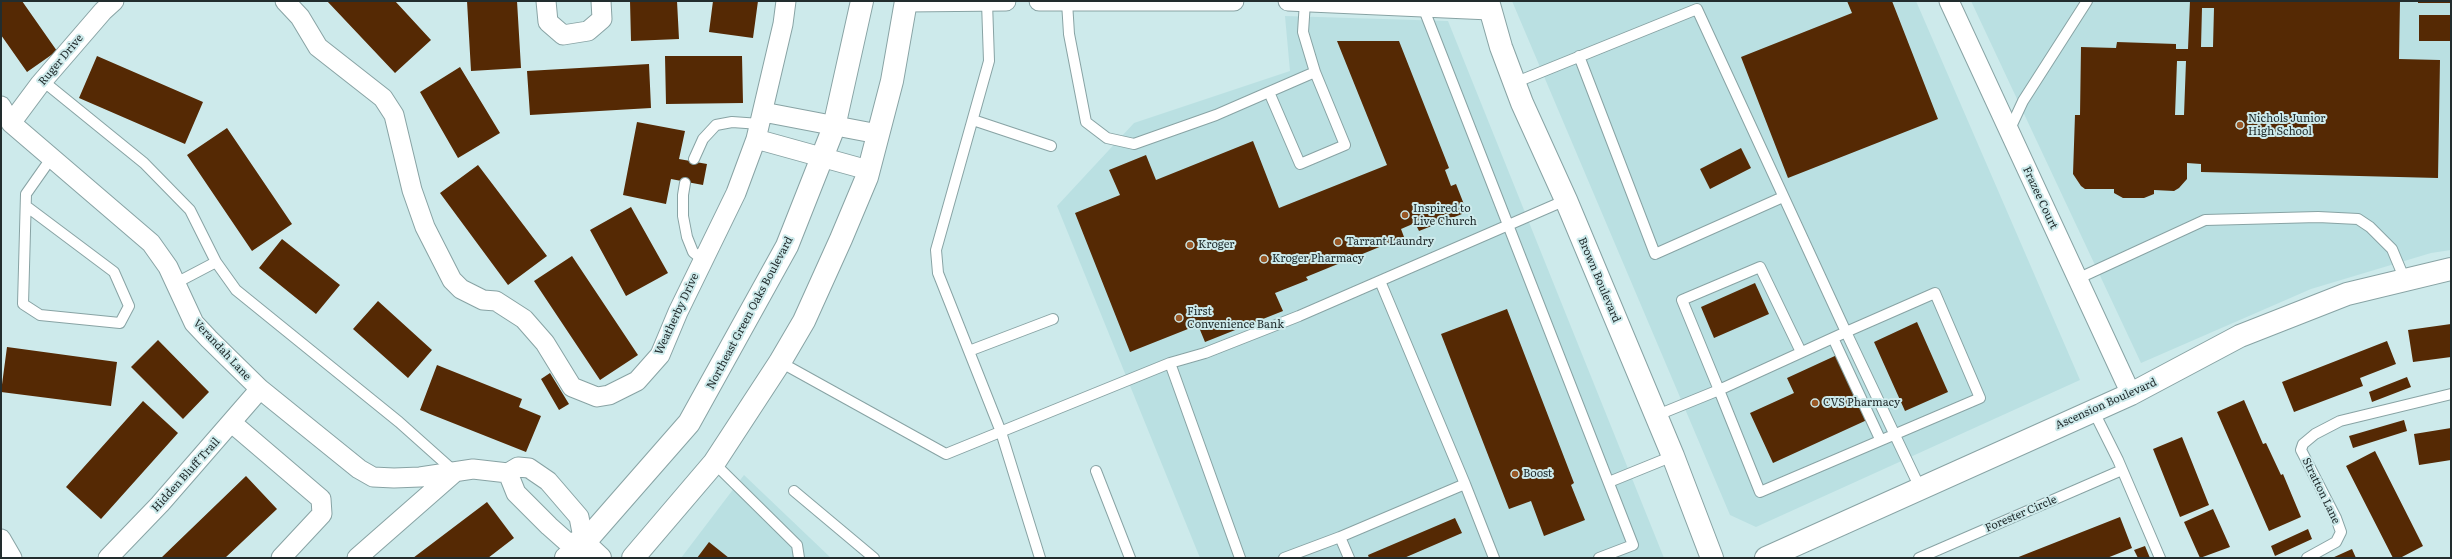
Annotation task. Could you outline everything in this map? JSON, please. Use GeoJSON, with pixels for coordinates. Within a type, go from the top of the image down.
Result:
{"type":"FeatureCollection","features":[{"type":"Feature","properties":{"kind":"street","name":"Ruger Drive"},"geometry":{"type":"LineString","coordinates":[[11,123],[43,82],[104,10],[114,1]]}},
{"type":"Feature","properties":{"kind":"street","name":"Weatherby Drive"},"geometry":{"type":"LineString","coordinates":[[285,1],[300,17],[318,47],[383,98],[394,115],[412,190],[425,227],[452,280],[461,290],[483,300],[496,301],[524,319],[545,343],[572,387],[597,397],[610,395],[637,381],[660,355],[703,260],[736,193],[760,125],[783,24],[786,1]]}},
{"type":"Feature","properties":{"kind":"street"},"geometry":{"type":"LineString","coordinates":[[546,1],[548,22],[563,35],[588,31],[602,19],[601,1]]}},
{"type":"Feature","properties":{"kind":"street","name":"Northeast Green Oaks Boulevard"},"geometry":{"type":"LineString","coordinates":[[566,558],[584,543],[689,423],[787,246],[834,126],[862,1]]}},
{"type":"Feature","properties":{"kind":"street"},"geometry":{"type":"LineString","coordinates":[[633,558],[714,463],[780,362],[804,321],[841,239],[868,170],[892,81],[906,2],[1006,1]]}},
{"type":"Feature","properties":{"kind":"street"},"geometry":{"type":"LineString","coordinates":[[1039,1],[1234,1]]}},
{"type":"Feature","properties":{"kind":"street"},"geometry":{"type":"LineString","coordinates":[[1296,1],[1489,6]]}},
{"type":"Feature","properties":{"kind":"street","name":"Frazee Court"},"geometry":{"type":"LineString","coordinates":[[1949,1],[2131,394]]}},
{"type":"Feature","properties":{"kind":"street","name":"Brown Boulevard"},"geometry":{"type":"LineString","coordinates":[[1489,6],[1514,83],[1566,200],[1673,456],[1712,558]]}},
{"type":"Feature","properties":{"kind":"street","name":"Verandah Lane"},"geometry":{"type":"LineString","coordinates":[[1,106],[11,123],[151,243],[168,267],[194,323],[260,389],[359,469],[373,477],[420,477],[473,469],[508,473],[518,467],[529,468],[548,481],[579,517],[584,543]]}},
{"type":"Feature","properties":{"kind":"street"},"geometry":{"type":"LineString","coordinates":[[760,125],[834,126],[878,134]]}},
{"type":"Feature","properties":{"kind":"street"},"geometry":{"type":"LineString","coordinates":[[760,125],[822,157],[868,170]]}},
{"type":"Feature","properties":{"kind":"street","name":"Ascension Boulevard"},"geometry":{"type":"LineString","coordinates":[[1766,558],[2131,394],[2240,336],[2347,294],[2451,269]]}},
{"type":"Feature","properties":{"kind":"street","name":"Hidden Bluff Trail"},"geometry":{"type":"LineString","coordinates":[[108,558],[129,538],[232,423],[260,389]]}},
{"type":"Feature","properties":{"kind":"street"},"geometry":{"type":"LineString","coordinates":[[232,423],[321,498],[322,514],[281,558]]}},
{"type":"Feature","properties":{"kind":"street"},"geometry":{"type":"LineString","coordinates":[[357,558],[455,472]]}},
{"type":"Feature","properties":{"kind":"street"},"geometry":{"type":"LineString","coordinates":[[508,473],[516,493],[549,526],[567,542],[584,543],[600,558]]}},
{"type":"Feature","properties":{"kind":"street"},"geometry":{"type":"LineString","coordinates":[[1,539],[12,558]]}},
{"type":"Feature","properties":{"kind":"lane"},"geometry":{"type":"LineString","coordinates":[[1269,92],[1300,164],[1345,145],[1315,72],[1303,32],[1296,1]]}},
{"type":"Feature","properties":{"kind":"lane"},"geometry":{"type":"LineString","coordinates":[[2009,132],[2023,101],[2087,1]]}},
{"type":"Feature","properties":{"kind":"lane"},"geometry":{"type":"LineString","coordinates":[[986,2],[990,61],[936,250],[938,273],[1001,432],[1040,558]]}},
{"type":"Feature","properties":{"kind":"lane"},"geometry":{"type":"LineString","coordinates":[[1067,2],[1069,34],[1086,122],[1107,138],[1134,144],[1216,115],[1315,72]]}},
{"type":"Feature","properties":{"kind":"lane"},"geometry":{"type":"LineString","coordinates":[[1413,5],[1508,226],[1633,545],[1599,558]]}},
{"type":"Feature","properties":{"kind":"lane"},"geometry":{"type":"LineString","coordinates":[[1514,83],[1697,8],[1783,197],[1920,488]]}},
{"type":"Feature","properties":{"kind":"lane"},"geometry":{"type":"LineString","coordinates":[[1580,56],[1656,254],[1783,197]]}},
{"type":"Feature","properties":{"kind":"lane"},"geometry":{"type":"LineString","coordinates":[[43,82],[144,163],[190,210],[216,262],[236,290],[399,422],[455,472]]}},
{"type":"Feature","properties":{"kind":"lane"},"geometry":{"type":"LineString","coordinates":[[973,120],[1051,146]]}},
{"type":"Feature","properties":{"kind":"lane"},"geometry":{"type":"LineString","coordinates":[[694,159],[703,139],[716,125],[732,122],[760,125]]}},
{"type":"Feature","properties":{"kind":"lane"},"geometry":{"type":"LineString","coordinates":[[26,206],[114,272],[129,306],[120,323],[40,315],[23,304],[26,194],[52,157]]}},
{"type":"Feature","properties":{"kind":"lane"},"geometry":{"type":"LineString","coordinates":[[686,183],[682,195],[682,216],[687,238],[693,252],[703,260]]}},
{"type":"Feature","properties":{"kind":"lane"},"geometry":{"type":"LineString","coordinates":[[780,362],[946,454],[1170,363],[1205,353],[1508,226],[1566,200]]}},
{"type":"Feature","properties":{"kind":"lane"},"geometry":{"type":"LineString","coordinates":[[2077,279],[2205,220],[2318,217],[2358,219],[2370,227],[2392,249],[2404,280]]}},
{"type":"Feature","properties":{"kind":"lane"},"geometry":{"type":"LineString","coordinates":[[176,282],[216,262]]}},
{"type":"Feature","properties":{"kind":"lane"},"geometry":{"type":"LineString","coordinates":[[1656,416],[1718,390],[1935,293],[1980,398],[1880,439],[1760,492],[1718,390],[1682,300],[1760,267],[1801,352]]}},
{"type":"Feature","properties":{"kind":"lane"},"geometry":{"type":"LineString","coordinates":[[1380,280],[1465,484],[1494,558]]}},
{"type":"Feature","properties":{"kind":"lane"},"geometry":{"type":"LineString","coordinates":[[969,352],[1053,319]]}},
{"type":"Feature","properties":{"kind":"lane"},"geometry":{"type":"LineString","coordinates":[[1833,338],[1880,439]]}},
{"type":"Feature","properties":{"kind":"lane"},"geometry":{"type":"LineString","coordinates":[[1170,363],[1240,558]]}},
{"type":"Feature","properties":{"kind":"lane","name":"Stratton Lane"},"geometry":{"type":"LineString","coordinates":[[2307,558],[2336,542],[2341,532],[2336,518],[2301,450],[2304,444],[2315,434],[2340,421],[2451,394]]}},
{"type":"Feature","properties":{"kind":"lane"},"geometry":{"type":"LineString","coordinates":[[2093,410],[2118,460],[2160,558]]}},
{"type":"Feature","properties":{"kind":"lane"},"geometry":{"type":"LineString","coordinates":[[1609,482],[1673,456]]}},
{"type":"Feature","properties":{"kind":"lane"},"geometry":{"type":"LineString","coordinates":[[714,463],[796,545],[799,558]]}},
{"type":"Feature","properties":{"kind":"lane","name":"Forester Circle"},"geometry":{"type":"LineString","coordinates":[[1919,558],[2122,470]]}},
{"type":"Feature","properties":{"kind":"lane"},"geometry":{"type":"LineString","coordinates":[[1096,471],[1130,558]]}},
{"type":"Feature","properties":{"kind":"lane"},"geometry":{"type":"LineString","coordinates":[[1284,558],[1340,537],[1465,484]]}},
{"type":"Feature","properties":{"kind":"lane"},"geometry":{"type":"LineString","coordinates":[[794,491],[874,558]]}},
{"type":"Feature","properties":{"kind":"lane"},"geometry":{"type":"LineString","coordinates":[[1340,537],[1349,558]]}},
{"type":"Feature","properties":{"kind":"shaded area"},"geometry":{"type":"Polygon","coordinates":[[[1512,1],[1916,1],[2080,380],[1756,527],[1730,515],[1512,1]]]}},
{"type":"Feature","properties":{"kind":"shaded area","name":"Nichols Junior High School"},"geometry":{"type":"Polygon","coordinates":[[[1971,1],[2451,1],[2451,250],[2431,253],[2311,289],[2141,363],[1971,1]]]}},
{"type":"Feature","properties":{"kind":"shaded area"},"geometry":{"type":"Polygon","coordinates":[[[1285,16],[1448,21],[1664,558],[1200,558],[1057,206],[1134,123],[1290,71],[1285,16]]]}},
{"type":"Feature","properties":{"kind":"shaded area"},"geometry":{"type":"Polygon","coordinates":[[[744,475],[831,558],[681,558],[744,475]]]}},
{"type":"Feature","properties":{"kind":"building"},"geometry":{"type":"Polygon","coordinates":[[[1,1],[22,1],[57,51],[27,72],[1,35],[1,1]]]}},
{"type":"Feature","properties":{"kind":"building"},"geometry":{"type":"Polygon","coordinates":[[[327,1],[395,1],[431,40],[395,73],[327,1]]]}},
{"type":"Feature","properties":{"kind":"building"},"geometry":{"type":"Polygon","coordinates":[[[467,1],[517,1],[521,68],[471,71],[467,1]]]}},
{"type":"Feature","properties":{"kind":"building"},"geometry":{"type":"Polygon","coordinates":[[[630,1],[677,1],[679,39],[631,41],[630,1]]]}},
{"type":"Feature","properties":{"kind":"building"},"geometry":{"type":"Polygon","coordinates":[[[713,1],[758,1],[753,38],[709,32],[713,1]]]}},
{"type":"Feature","properties":{"kind":"building"},"geometry":{"type":"Polygon","coordinates":[[[1847,1],[1892,1],[1938,119],[1788,178],[1741,57],[1852,13],[1847,1]]]}},
{"type":"Feature","properties":{"kind":"building"},"geometry":{"type":"Polygon","coordinates":[[[2190,1],[2400,1],[2399,59],[2440,60],[2438,178],[2201,172],[2201,164],[2187,163],[2187,179],[2179,188],[2174,191],[2154,190],[2154,194],[2144,198],[2123,198],[2114,193],[2114,189],[2085,189],[2081,186],[2073,174],[2075,115],[2080,115],[2081,47],[2116,48],[2117,42],[2176,44],[2176,49],[2188,49],[2190,1]],[[2202,8],[2201,47],[2213,47],[2214,8],[2202,8]],[[2177,61],[2175,115],[2184,115],[2186,61],[2177,61]]]}},
{"type":"Feature","properties":{"kind":"building"},"geometry":{"type":"Polygon","coordinates":[[[2418,1],[2451,1],[2451,3],[2418,3],[2418,1]]]}},
{"type":"Feature","properties":{"kind":"building"},"geometry":{"type":"Polygon","coordinates":[[[2419,15],[2451,15],[2451,41],[2419,41],[2419,15]]]}},
{"type":"Feature","properties":{"kind":"building","name":"Kroger"},"geometry":{"type":"Polygon","coordinates":[[[1337,41],[1399,41],[1449,168],[1445,170],[1451,186],[1456,184],[1467,212],[1419,231],[1415,223],[1401,229],[1404,237],[1306,277],[1308,280],[1275,293],[1283,311],[1205,342],[1198,325],[1130,352],[1075,213],[1120,195],[1109,170],[1146,155],[1156,180],[1253,141],[1279,208],[1387,165],[1337,41]]]}},
{"type":"Feature","properties":{"kind":"building"},"geometry":{"type":"Polygon","coordinates":[[[97,56],[203,102],[185,144],[79,98],[97,56]]]}},
{"type":"Feature","properties":{"kind":"building"},"geometry":{"type":"Polygon","coordinates":[[[665,56],[742,56],[743,103],[666,104],[665,56]]]}},
{"type":"Feature","properties":{"kind":"building"},"geometry":{"type":"Polygon","coordinates":[[[649,64],[651,108],[530,115],[527,71],[649,64]]]}},
{"type":"Feature","properties":{"kind":"building"},"geometry":{"type":"Polygon","coordinates":[[[460,67],[500,133],[458,158],[420,92],[460,67]]]}},
{"type":"Feature","properties":{"kind":"building"},"geometry":{"type":"Polygon","coordinates":[[[637,122],[685,131],[679,159],[707,164],[703,185],[671,179],[666,204],[623,195],[637,122]]]}},
{"type":"Feature","properties":{"kind":"building"},"geometry":{"type":"Polygon","coordinates":[[[227,128],[292,224],[252,251],[187,155],[227,128]]]}},
{"type":"Feature","properties":{"kind":"building"},"geometry":{"type":"Polygon","coordinates":[[[1741,148],[1751,168],[1710,189],[1700,169],[1741,148]]]}},
{"type":"Feature","properties":{"kind":"building"},"geometry":{"type":"Polygon","coordinates":[[[478,165],[547,256],[508,285],[440,193],[478,165]]]}},
{"type":"Feature","properties":{"kind":"building"},"geometry":{"type":"Polygon","coordinates":[[[631,207],[668,273],[626,296],[590,230],[631,207]]]}},
{"type":"Feature","properties":{"kind":"building"},"geometry":{"type":"Polygon","coordinates":[[[282,239],[340,285],[316,314],[259,268],[282,239]]]}},
{"type":"Feature","properties":{"kind":"building"},"geometry":{"type":"Polygon","coordinates":[[[572,256],[638,355],[600,380],[534,281],[572,256]]]}},
{"type":"Feature","properties":{"kind":"building"},"geometry":{"type":"Polygon","coordinates":[[[1755,283],[1769,314],[1714,338],[1701,307],[1755,283]]]}},
{"type":"Feature","properties":{"kind":"building"},"geometry":{"type":"Polygon","coordinates":[[[378,301],[432,350],[408,378],[353,329],[378,301]]]}},
{"type":"Feature","properties":{"kind":"building"},"geometry":{"type":"Polygon","coordinates":[[[1507,309],[1574,483],[1571,485],[1585,520],[1544,536],[1531,501],[1509,509],[1441,334],[1507,309]]]}},
{"type":"Feature","properties":{"kind":"building"},"geometry":{"type":"Polygon","coordinates":[[[1917,322],[1948,392],[1905,411],[1874,342],[1917,322]]]}},
{"type":"Feature","properties":{"kind":"building"},"geometry":{"type":"Polygon","coordinates":[[[2451,324],[2451,357],[2413,362],[2408,330],[2451,324]]]}},
{"type":"Feature","properties":{"kind":"building"},"geometry":{"type":"Polygon","coordinates":[[[158,340],[209,392],[183,419],[131,367],[158,340]]]}},
{"type":"Feature","properties":{"kind":"building"},"geometry":{"type":"Polygon","coordinates":[[[2387,341],[2396,364],[2360,378],[2363,386],[2294,412],[2282,382],[2387,341]]]}},
{"type":"Feature","properties":{"kind":"building"},"geometry":{"type":"Polygon","coordinates":[[[7,347],[117,362],[111,406],[1,392],[7,347]]]}},
{"type":"Feature","properties":{"kind":"building","name":"CVS Pharmacy"},"geometry":{"type":"Polygon","coordinates":[[[1837,355],[1867,420],[1773,463],[1750,413],[1794,393],[1787,378],[1837,355]]]}},
{"type":"Feature","properties":{"kind":"building"},"geometry":{"type":"Polygon","coordinates":[[[437,365],[522,399],[519,407],[541,416],[526,452],[420,410],[437,365]]]}},
{"type":"Feature","properties":{"kind":"building"},"geometry":{"type":"Polygon","coordinates":[[[550,373],[569,404],[559,410],[541,379],[550,373]]]}},
{"type":"Feature","properties":{"kind":"building"},"geometry":{"type":"Polygon","coordinates":[[[2407,377],[2411,387],[2372,402],[2369,392],[2407,377]]]}},
{"type":"Feature","properties":{"kind":"building"},"geometry":{"type":"Polygon","coordinates":[[[2244,400],[2263,444],[2266,443],[2281,475],[2283,474],[2301,517],[2269,531],[2217,412],[2244,400]]]}},
{"type":"Feature","properties":{"kind":"building"},"geometry":{"type":"Polygon","coordinates":[[[143,401],[178,433],[101,519],[66,487],[143,401]]]}},
{"type":"Feature","properties":{"kind":"building"},"geometry":{"type":"Polygon","coordinates":[[[2404,420],[2407,431],[2353,448],[2349,436],[2404,420]]]}},
{"type":"Feature","properties":{"kind":"building"},"geometry":{"type":"Polygon","coordinates":[[[2451,428],[2451,460],[2419,465],[2414,434],[2451,428]]]}},
{"type":"Feature","properties":{"kind":"building"},"geometry":{"type":"Polygon","coordinates":[[[2182,437],[2209,505],[2180,517],[2153,449],[2182,437]]]}},
{"type":"Feature","properties":{"kind":"building"},"geometry":{"type":"Polygon","coordinates":[[[2375,451],[2423,546],[2400,558],[2393,558],[2346,466],[2375,451]]]}},
{"type":"Feature","properties":{"kind":"building"},"geometry":{"type":"Polygon","coordinates":[[[246,476],[277,509],[225,558],[161,558],[246,476]]]}},
{"type":"Feature","properties":{"kind":"building"},"geometry":{"type":"Polygon","coordinates":[[[487,502],[514,538],[488,558],[413,558],[487,502]]]}},
{"type":"Feature","properties":{"kind":"building"},"geometry":{"type":"Polygon","coordinates":[[[2213,509],[2230,547],[2200,558],[2184,522],[2213,509]]]}},
{"type":"Feature","properties":{"kind":"building"},"geometry":{"type":"Polygon","coordinates":[[[2120,517],[2132,548],[2107,558],[2016,558],[2120,517]]]}},
{"type":"Feature","properties":{"kind":"building"},"geometry":{"type":"Polygon","coordinates":[[[1455,518],[1462,533],[1404,558],[1369,558],[1368,555],[1455,518]]]}},
{"type":"Feature","properties":{"kind":"building"},"geometry":{"type":"Polygon","coordinates":[[[2308,529],[2312,539],[2275,556],[2271,546],[2308,529]]]}},
{"type":"Feature","properties":{"kind":"building"},"geometry":{"type":"Polygon","coordinates":[[[709,542],[729,558],[697,558],[709,542]]]}},
{"type":"Feature","properties":{"kind":"building"},"geometry":{"type":"Polygon","coordinates":[[[2145,546],[2150,558],[2138,558],[2134,550],[2145,546]]]}},
{"type":"Feature","properties":{"kind":"building"},"geometry":{"type":"Polygon","coordinates":[[[2352,549],[2356,558],[2332,558],[2352,549]]]}},
{"type":"Feature","properties":{"kind":"place","name":"Nichols Junior High School"},"geometry":{"type":"Point","coordinates":[2240,125]}},
{"type":"Feature","properties":{"kind":"place","name":"Inspired to Live Church"},"geometry":{"type":"Point","coordinates":[1405,215]}},
{"type":"Feature","properties":{"kind":"place","name":"Tarrant Laundry"},"geometry":{"type":"Point","coordinates":[1338,242]}},
{"type":"Feature","properties":{"kind":"place","name":"Kroger"},"geometry":{"type":"Point","coordinates":[1190,245]}},
{"type":"Feature","properties":{"kind":"place","name":"Kroger Pharmacy"},"geometry":{"type":"Point","coordinates":[1264,259]}},
{"type":"Feature","properties":{"kind":"place","name":"First Convenience Bank"},"geometry":{"type":"Point","coordinates":[1179,318]}},
{"type":"Feature","properties":{"kind":"place","name":"CVS Pharmacy"},"geometry":{"type":"Point","coordinates":[1815,403]}},
{"type":"Feature","properties":{"kind":"place","name":"Boost"},"geometry":{"type":"Point","coordinates":[1515,474]}}]}
